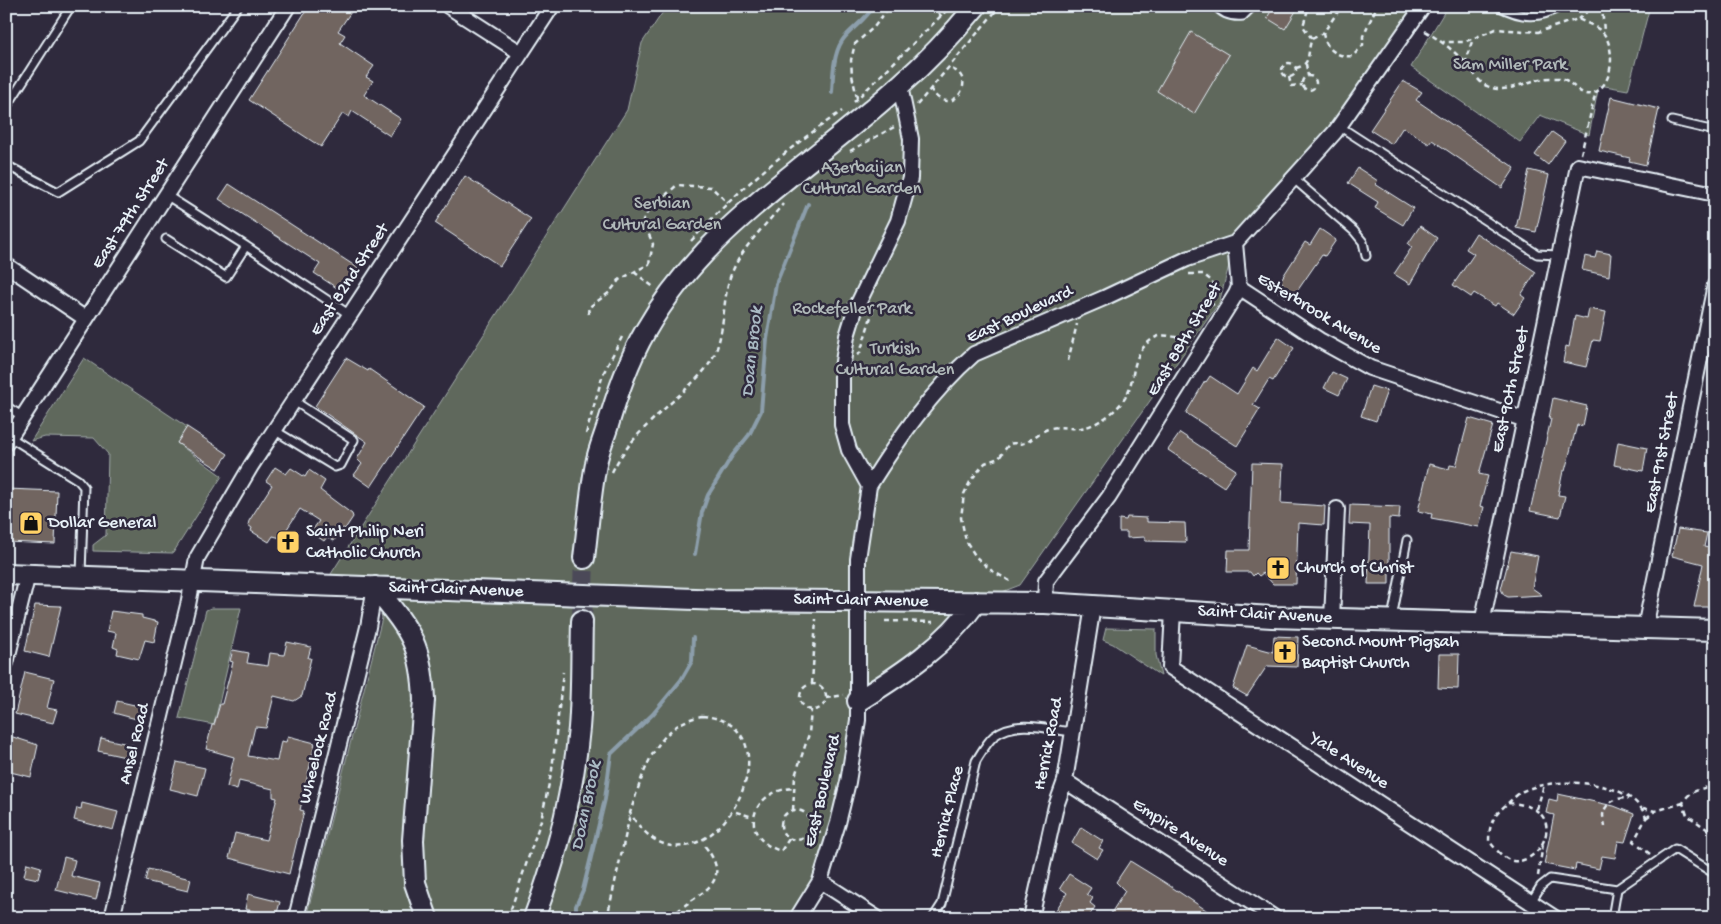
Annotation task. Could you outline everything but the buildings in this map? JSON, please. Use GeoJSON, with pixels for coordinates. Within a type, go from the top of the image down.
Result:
{"type":"FeatureCollection","features":[{"type":"Feature","properties":{"kind":"main road"},"geometry":{"type":"LineString","coordinates":[[584,558],[596,462],[618,393],[631,361],[646,331],[663,305],[714,242],[772,190],[900,86],[954,33],[976,6]]}},
{"type":"Feature","properties":{"kind":"main road","name":"Saint Clair Avenue"},"geometry":{"type":"LineString","coordinates":[[6,574],[722,600],[1045,603],[1332,619],[1715,630]]}},
{"type":"Feature","properties":{"kind":"main road"},"geometry":{"type":"LineString","coordinates":[[375,587],[410,634],[422,666],[424,700],[413,859],[415,883],[427,918]]}},
{"type":"Feature","properties":{"kind":"main road"},"geometry":{"type":"LineString","coordinates":[[853,697],[897,677],[926,655],[962,623],[976,602]]}},
{"type":"Feature","properties":{"kind":"main road"},"geometry":{"type":"LineString","coordinates":[[534,918],[552,865],[568,804],[579,727],[582,621]]}},
{"type":"Feature","properties":{"kind":"street","name":"East 79th Street"},"geometry":{"type":"LineString","coordinates":[[8,440],[288,6]]}},
{"type":"Feature","properties":{"kind":"street"},"geometry":{"type":"LineString","coordinates":[[448,6],[521,53]]}},
{"type":"Feature","properties":{"kind":"street","name":"East 82nd Street"},"geometry":{"type":"LineString","coordinates":[[194,580],[197,558],[274,430],[552,6]]}},
{"type":"Feature","properties":{"kind":"street"},"geometry":{"type":"LineString","coordinates":[[1235,243],[1294,179],[1339,126],[1423,6]]}},
{"type":"Feature","properties":{"kind":"street"},"geometry":{"type":"LineString","coordinates":[[869,486],[849,450],[842,425],[842,368],[847,336],[855,310],[898,221],[910,178],[911,139],[900,86]]}},
{"type":"Feature","properties":{"kind":"street"},"geometry":{"type":"LineString","coordinates":[[1579,161],[1715,194]]}},
{"type":"Feature","properties":{"kind":"street","name":"East 90th Street"},"geometry":{"type":"LineString","coordinates":[[1482,623],[1523,419],[1579,161]]}},
{"type":"Feature","properties":{"kind":"street","name":"East Boulevard"},"geometry":{"type":"LineString","coordinates":[[796,918],[820,881],[848,782],[855,741],[853,697],[859,544],[869,486],[911,422],[960,366],[974,354],[1104,298],[1187,259],[1235,243]]}},
{"type":"Feature","properties":{"kind":"street","name":"East 88th Street"},"geometry":{"type":"LineString","coordinates":[[1045,603],[1046,582],[1109,497],[1239,287],[1235,243]]}},
{"type":"Feature","properties":{"kind":"street"},"geometry":{"type":"LineString","coordinates":[[6,265],[86,319]]}},
{"type":"Feature","properties":{"kind":"street","name":"East 91st Street"},"geometry":{"type":"LineString","coordinates":[[1645,628],[1715,285]]}},
{"type":"Feature","properties":{"kind":"street","name":"Esterbrook Avenue"},"geometry":{"type":"LineString","coordinates":[[1239,287],[1321,341],[1370,368],[1523,419]]}},
{"type":"Feature","properties":{"kind":"street"},"geometry":{"type":"LineString","coordinates":[[1332,619],[1337,509]]}},
{"type":"Feature","properties":{"kind":"street"},"geometry":{"type":"LineString","coordinates":[[6,663],[28,574]]}},
{"type":"Feature","properties":{"kind":"street","name":"Ansel Road"},"geometry":{"type":"LineString","coordinates":[[112,918],[194,580]]}},
{"type":"Feature","properties":{"kind":"street","name":"Wheelock Road"},"geometry":{"type":"LineString","coordinates":[[296,918],[368,627],[375,587]]}},
{"type":"Feature","properties":{"kind":"street","name":"Herrick Road"},"geometry":{"type":"LineString","coordinates":[[1031,918],[1056,806],[1065,781],[1071,732],[1093,606]]}},
{"type":"Feature","properties":{"kind":"street","name":"Yale Avenue"},"geometry":{"type":"LineString","coordinates":[[1173,610],[1170,667],[1555,918]]}},
{"type":"Feature","properties":{"kind":"street","name":"Empire Avenue"},"geometry":{"type":"LineString","coordinates":[[1065,781],[1274,918]]}},
{"type":"Feature","properties":{"kind":"street"},"geometry":{"type":"LineString","coordinates":[[820,881],[877,918]]}},
{"type":"Feature","properties":{"kind":"lane"},"geometry":{"type":"LineString","coordinates":[[6,108],[71,6]]}},
{"type":"Feature","properties":{"kind":"lane"},"geometry":{"type":"LineString","coordinates":[[6,166],[58,192],[139,141],[238,6]]}},
{"type":"Feature","properties":{"kind":"lane"},"geometry":{"type":"LineString","coordinates":[[1216,6],[1220,11],[1232,17],[1243,16],[1253,6]]}},
{"type":"Feature","properties":{"kind":"lane"},"geometry":{"type":"LineString","coordinates":[[1498,6],[1530,16],[1546,16],[1561,6]]}},
{"type":"Feature","properties":{"kind":"lane"},"geometry":{"type":"LineString","coordinates":[[1672,121],[1715,131]]}},
{"type":"Feature","properties":{"kind":"lane"},"geometry":{"type":"LineString","coordinates":[[1339,126],[1537,254],[1558,255]]}},
{"type":"Feature","properties":{"kind":"lane"},"geometry":{"type":"LineString","coordinates":[[1294,179],[1354,231],[1363,242],[1366,256]]}},
{"type":"Feature","properties":{"kind":"lane"},"geometry":{"type":"LineString","coordinates":[[166,195],[350,315]]}},
{"type":"Feature","properties":{"kind":"lane"},"geometry":{"type":"LineString","coordinates":[[166,238],[226,278],[246,246]]}},
{"type":"Feature","properties":{"kind":"lane"},"geometry":{"type":"LineString","coordinates":[[274,430],[335,467],[341,465],[354,440],[294,401]]}},
{"type":"Feature","properties":{"kind":"lane"},"geometry":{"type":"LineString","coordinates":[[6,406],[23,417]]}},
{"type":"Feature","properties":{"kind":"lane"},"geometry":{"type":"LineString","coordinates":[[8,440],[78,480],[84,487],[80,576]]}},
{"type":"Feature","properties":{"kind":"lane"},"geometry":{"type":"LineString","coordinates":[[1391,620],[1407,540]]}},
{"type":"Feature","properties":{"kind":"lane","name":"Herrick Place"},"geometry":{"type":"LineString","coordinates":[[933,918],[942,904],[976,762],[984,748],[995,735],[1021,726],[1071,732]]}},
{"type":"Feature","properties":{"kind":"lane"},"geometry":{"type":"LineString","coordinates":[[1531,902],[1541,886],[1550,879],[1617,889],[1674,849],[1715,874]]}},
{"type":"Feature","properties":{"kind":"lane"},"geometry":{"type":"LineString","coordinates":[[1612,918],[1617,889]]}},
{"type":"Feature","properties":{"kind":"path"},"geometry":{"type":"LineString","coordinates":[[857,98],[851,60],[855,44],[874,27],[890,6]]}},
{"type":"Feature","properties":{"kind":"path"},"geometry":{"type":"LineString","coordinates":[[932,6],[942,17]]}},
{"type":"Feature","properties":{"kind":"path"},"geometry":{"type":"LineString","coordinates":[[916,106],[1000,6]]}},
{"type":"Feature","properties":{"kind":"path"},"geometry":{"type":"LineString","coordinates":[[1309,6],[1303,26],[1312,39]]}},
{"type":"Feature","properties":{"kind":"path"},"geometry":{"type":"LineString","coordinates":[[1296,68],[1289,62],[1283,65],[1283,73],[1289,77],[1292,86],[1302,85],[1308,90],[1314,88],[1315,81],[1308,76],[1306,64],[1312,39],[1323,33],[1342,6]]}},
{"type":"Feature","properties":{"kind":"path"},"geometry":{"type":"LineString","coordinates":[[1323,33],[1326,43],[1336,54],[1353,56],[1363,46],[1363,36],[1377,6]]}},
{"type":"Feature","properties":{"kind":"path"},"geometry":{"type":"LineString","coordinates":[[1444,42],[1464,42],[1484,32],[1496,29],[1538,32],[1578,19],[1594,6]]}},
{"type":"Feature","properties":{"kind":"path"},"geometry":{"type":"LineString","coordinates":[[1424,31],[1444,42],[1486,86],[1496,89],[1509,89],[1540,78],[1563,78],[1583,94],[1591,94],[1607,78],[1612,59],[1611,46],[1604,34],[1602,6]]}},
{"type":"Feature","properties":{"kind":"path"},"geometry":{"type":"LineString","coordinates":[[1578,19],[1604,34]]}},
{"type":"Feature","properties":{"kind":"path"},"geometry":{"type":"LineString","coordinates":[[1467,64],[1466,58],[1473,39]]}},
{"type":"Feature","properties":{"kind":"path"},"geometry":{"type":"LineString","coordinates":[[1289,77],[1293,75],[1296,68],[1306,64]]}},
{"type":"Feature","properties":{"kind":"path"},"geometry":{"type":"LineString","coordinates":[[930,88],[934,95],[944,101],[951,101],[960,94],[964,84],[961,77],[957,71],[948,67]]}},
{"type":"Feature","properties":{"kind":"path"},"geometry":{"type":"LineString","coordinates":[[1302,85],[1302,80],[1308,76]]}},
{"type":"Feature","properties":{"kind":"path"},"geometry":{"type":"LineString","coordinates":[[1579,161],[1596,91]]}},
{"type":"Feature","properties":{"kind":"path"},"geometry":{"type":"LineString","coordinates":[[842,156],[900,124]]}},
{"type":"Feature","properties":{"kind":"path"},"geometry":{"type":"LineString","coordinates":[[589,314],[588,308],[593,302],[602,299],[619,280],[650,264],[653,244],[643,220],[648,211],[678,185],[711,187],[728,202]]}},
{"type":"Feature","properties":{"kind":"path"},"geometry":{"type":"LineString","coordinates":[[610,479],[621,454],[698,376],[712,359],[721,335],[732,271],[749,244],[785,201]]}},
{"type":"Feature","properties":{"kind":"path"},"geometry":{"type":"LineString","coordinates":[[634,272],[655,288]]}},
{"type":"Feature","properties":{"kind":"path"},"geometry":{"type":"LineString","coordinates":[[1010,580],[988,568],[976,557],[969,546],[961,518],[966,487],[985,463],[999,458],[1010,444],[1024,444],[1036,434],[1049,429],[1086,427],[1104,418],[1118,406],[1128,390],[1136,357],[1149,341],[1160,336],[1178,338],[1186,335],[1197,325],[1205,306],[1219,303],[1216,286],[1208,278],[1198,273],[1181,276]]}},
{"type":"Feature","properties":{"kind":"path"},"geometry":{"type":"LineString","coordinates":[[851,358],[860,353],[873,310],[870,300]]}},
{"type":"Feature","properties":{"kind":"path"},"geometry":{"type":"LineString","coordinates":[[1068,361],[1076,325],[1084,321]]}},
{"type":"Feature","properties":{"kind":"path"},"geometry":{"type":"LineString","coordinates":[[812,684],[816,618]]}},
{"type":"Feature","properties":{"kind":"path"},"geometry":{"type":"LineString","coordinates":[[885,621],[933,622]]}},
{"type":"Feature","properties":{"kind":"path"},"geometry":{"type":"LineString","coordinates":[[508,918],[542,820],[552,770],[564,670]]}},
{"type":"Feature","properties":{"kind":"path"},"geometry":{"type":"LineString","coordinates":[[812,684],[820,687],[826,698],[820,708],[811,710],[804,706],[800,694],[805,687],[812,684]]}},
{"type":"Feature","properties":{"kind":"path"},"geometry":{"type":"LineString","coordinates":[[826,698],[853,697]]}},
{"type":"Feature","properties":{"kind":"path"},"geometry":{"type":"LineString","coordinates":[[793,810],[797,766],[809,734],[811,710]]}},
{"type":"Feature","properties":{"kind":"path"},"geometry":{"type":"LineString","coordinates":[[608,918],[630,813],[648,761],[656,747],[686,720],[702,716],[729,724],[748,750],[748,774],[733,817]]}},
{"type":"Feature","properties":{"kind":"path"},"geometry":{"type":"LineString","coordinates":[[1543,843],[1538,851],[1527,859],[1513,861],[1500,854],[1489,842],[1489,827],[1494,815],[1522,791],[1563,781],[1604,787],[1623,793],[1643,808],[1655,812]]}},
{"type":"Feature","properties":{"kind":"path"},"geometry":{"type":"LineString","coordinates":[[1537,809],[1544,785]]}},
{"type":"Feature","properties":{"kind":"path"},"geometry":{"type":"LineString","coordinates":[[1715,785],[1696,790],[1686,796],[1683,803],[1687,815],[1710,832],[1715,832]]}},
{"type":"Feature","properties":{"kind":"path"},"geometry":{"type":"LineString","coordinates":[[789,839],[781,851],[774,849],[765,843],[756,831],[753,817],[759,802],[770,794],[785,788],[794,788]]}},
{"type":"Feature","properties":{"kind":"path"},"geometry":{"type":"LineString","coordinates":[[1605,828],[1603,814],[1614,800],[1623,797],[1633,800]]}},
{"type":"Feature","properties":{"kind":"path"},"geometry":{"type":"LineString","coordinates":[[1508,803],[1520,803],[1537,809],[1544,816],[1546,829],[1537,879]]}},
{"type":"Feature","properties":{"kind":"path"},"geometry":{"type":"LineString","coordinates":[[1655,858],[1634,841],[1646,818],[1655,812],[1683,803]]}},
{"type":"Feature","properties":{"kind":"path"},"geometry":{"type":"LineString","coordinates":[[1643,808],[1646,818]]}},
{"type":"Feature","properties":{"kind":"path"},"geometry":{"type":"LineString","coordinates":[[798,810],[808,815],[810,831],[804,839],[798,841],[789,839],[782,832],[780,823],[784,814],[798,810]]}},
{"type":"Feature","properties":{"kind":"path"},"geometry":{"type":"LineString","coordinates":[[735,812],[753,817]]}},
{"type":"Feature","properties":{"kind":"path"},"geometry":{"type":"LineString","coordinates":[[630,813],[636,824],[656,845]]}},
{"type":"Feature","properties":{"kind":"path"},"geometry":{"type":"LineString","coordinates":[[810,831],[822,832]]}},
{"type":"Feature","properties":{"kind":"path"},"geometry":{"type":"LineString","coordinates":[[696,849],[710,841]]}},
{"type":"Feature","properties":{"kind":"path"},"geometry":{"type":"LineString","coordinates":[[671,918],[687,903],[705,893],[716,879],[715,862],[704,845]]}},
{"type":"Feature","properties":{"kind":"green space","name":"Rockefeller Park"},"geometry":{"type":"Polygon","coordinates":[[[667,6],[1417,6],[1335,132],[1235,243],[1219,303],[1020,585],[976,602],[858,701],[838,823],[797,918],[306,918],[382,618],[375,587],[324,585],[627,110],[642,43],[667,6]]]}},
{"type":"Feature","properties":{"kind":"green space","name":"Sam Miller Park"},"geometry":{"type":"Polygon","coordinates":[[[1448,6],[1650,6],[1628,90],[1599,85],[1589,135],[1540,115],[1520,142],[1411,67],[1448,6]]]}},
{"type":"Feature","properties":{"kind":"green space"},"geometry":{"type":"Polygon","coordinates":[[[84,358],[187,427],[177,443],[222,476],[173,553],[93,551],[93,545],[106,535],[108,454],[94,438],[45,437],[31,441],[84,358]]]}},
{"type":"Feature","properties":{"kind":"green space"},"geometry":{"type":"Polygon","coordinates":[[[211,608],[241,608],[214,725],[179,718],[206,610],[211,608]]]}},
{"type":"Feature","properties":{"kind":"green space"},"geometry":{"type":"Polygon","coordinates":[[[1106,628],[1156,629],[1156,655],[1161,676],[1113,644],[1103,640],[1106,628]]]}},
{"type":"Feature","properties":{"kind":"waterway","name":"Doan Brook"},"geometry":{"type":"LineString","coordinates":[[832,92],[834,66],[839,47],[845,37],[874,6]]}},
{"type":"Feature","properties":{"kind":"waterway","name":"Doan Brook"},"geometry":{"type":"LineString","coordinates":[[695,554],[702,512],[708,495],[732,456],[749,435],[761,411],[767,339],[776,284],[808,204]]}},
{"type":"Feature","properties":{"kind":"waterway","name":"Doan Brook"},"geometry":{"type":"LineString","coordinates":[[576,918],[576,906],[583,890],[605,799],[611,754],[653,714],[681,680],[692,661],[693,638]]}},
{"type":"Feature","properties":{"kind":"tunnel"},"geometry":{"type":"LineString","coordinates":[[582,621],[584,558]]}},
{"type":"Feature","properties":{"kind":"place","name":"Dollar General"},"geometry":{"type":"Point","coordinates":[31,523]}},
{"type":"Feature","properties":{"kind":"place","name":"Saint Philip Neri Catholic Church"},"geometry":{"type":"Point","coordinates":[288,542]}},
{"type":"Feature","properties":{"kind":"place","name":"Church of Christ"},"geometry":{"type":"Point","coordinates":[1278,568]}},
{"type":"Feature","properties":{"kind":"place","name":"Second Mount Pigsah Baptist Church"},"geometry":{"type":"Point","coordinates":[1285,652]}},
{"type":"Feature","properties":{"kind":"park label","name":"Azerbaijan Cultural Garden"},"geometry":{"type":"Point","coordinates":[862,178]}},
{"type":"Feature","properties":{"kind":"park label","name":"Serbian Cultural Garden"},"geometry":{"type":"Point","coordinates":[662,214]}},
{"type":"Feature","properties":{"kind":"park label","name":"Turkish Cultural Garden"},"geometry":{"type":"Point","coordinates":[895,359]}}]}
